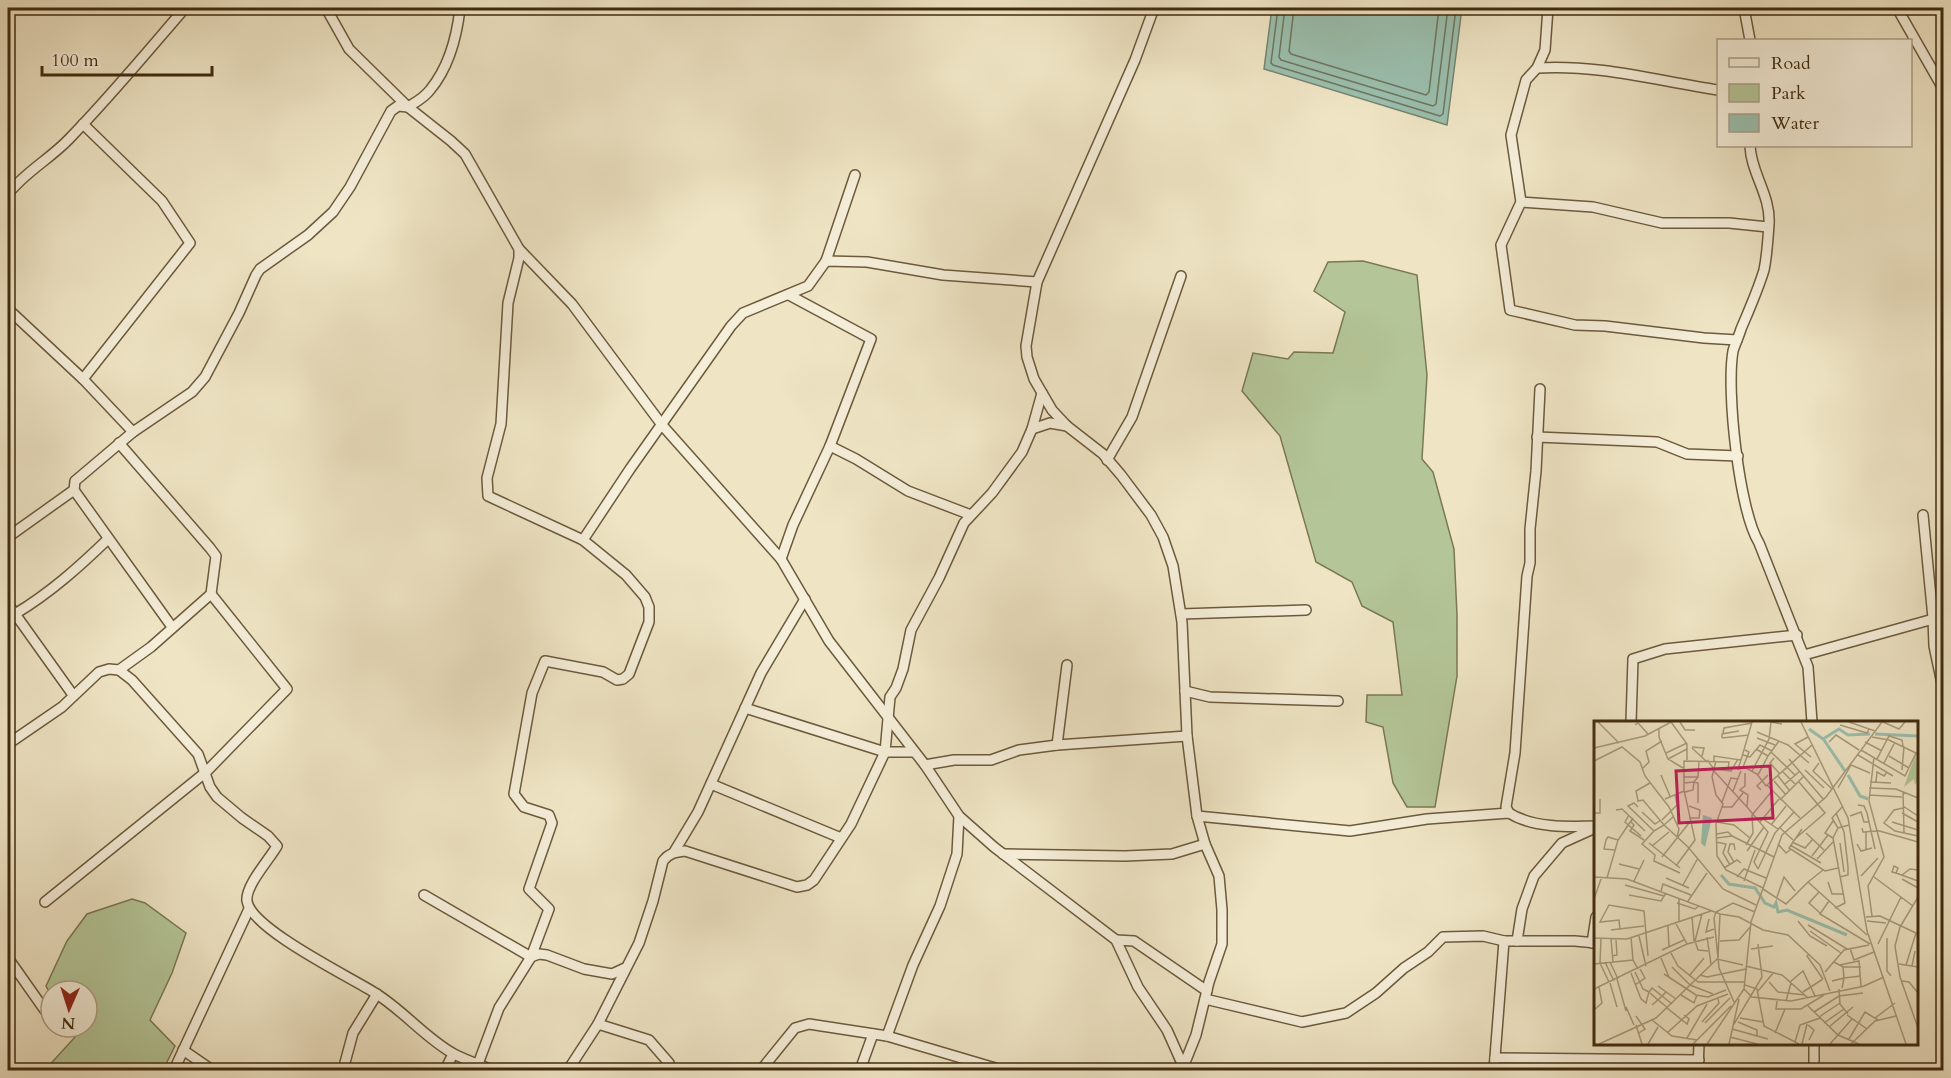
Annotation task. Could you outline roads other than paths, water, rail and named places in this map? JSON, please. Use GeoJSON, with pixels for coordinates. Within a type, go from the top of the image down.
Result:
{"type":"FeatureCollection","features":[{"type":"Feature","properties":{"kind":"street"},"geometry":{"type":"LineString","coordinates":[[8,194],[103,105],[185,8]]}},
{"type":"Feature","properties":{"kind":"street"},"geometry":{"type":"LineString","coordinates":[[326,8],[349,49],[408,107],[465,154],[519,249],[572,304],[662,425],[781,559],[829,641],[925,765],[959,816],[1004,854],[1116,940],[1138,987],[1167,1030],[1183,1069]]}},
{"type":"Feature","properties":{"kind":"street"},"geometry":{"type":"LineString","coordinates":[[172,627],[74,490],[75,481],[133,432],[192,392],[205,377],[260,269],[308,235],[333,212],[350,187],[391,111],[398,106],[408,107],[431,89],[457,36],[460,8]]}},
{"type":"Feature","properties":{"kind":"street"},"geometry":{"type":"LineString","coordinates":[[1154,8],[1135,60],[1037,282],[1026,346],[1034,379],[1052,410],[1066,426],[1107,460],[1151,514],[1163,537],[1173,566],[1181,614],[1187,735],[1197,816],[1205,844],[1219,876],[1222,910],[1222,944],[1196,1035],[1183,1069]]}},
{"type":"Feature","properties":{"kind":"street"},"geometry":{"type":"LineString","coordinates":[[1548,8],[1545,50],[1537,68],[1526,80],[1511,135],[1521,202],[1501,245],[1509,310],[1575,325],[1737,340]]}},
{"type":"Feature","properties":{"kind":"street"},"geometry":{"type":"LineString","coordinates":[[1744,8],[1750,39]]}},
{"type":"Feature","properties":{"kind":"street"},"geometry":{"type":"LineString","coordinates":[[1897,8],[1943,87]]}},
{"type":"Feature","properties":{"kind":"street"},"geometry":{"type":"LineString","coordinates":[[1537,68],[1561,66],[1623,73],[1717,90]]}},
{"type":"Feature","properties":{"kind":"street"},"geometry":{"type":"LineString","coordinates":[[83,124],[162,201],[190,243],[83,379]]}},
{"type":"Feature","properties":{"kind":"street"},"geometry":{"type":"LineString","coordinates":[[1750,147],[1750,159],[1767,205],[1768,227],[1764,268],[1733,349],[1731,391],[1738,456],[1753,532],[1804,655],[1810,682],[1812,721]]}},
{"type":"Feature","properties":{"kind":"street"},"geometry":{"type":"LineString","coordinates":[[583,540],[731,326],[743,313],[808,286],[826,261],[855,175]]}},
{"type":"Feature","properties":{"kind":"street"},"geometry":{"type":"LineString","coordinates":[[1521,202],[1593,207],[1662,223],[1729,223],[1768,227]]}},
{"type":"Feature","properties":{"kind":"street"},"geometry":{"type":"LineString","coordinates":[[478,1064],[499,1008],[531,957],[549,909],[529,889],[552,823],[549,815],[524,807],[514,794],[532,693],[545,662],[603,672],[617,680],[623,679],[629,674],[649,622],[649,607],[645,597],[626,575],[583,540],[488,496],[487,477],[501,424],[507,310],[519,249]]}},
{"type":"Feature","properties":{"kind":"street"},"geometry":{"type":"LineString","coordinates":[[826,261],[867,262],[944,274],[1037,282]]}},
{"type":"Feature","properties":{"kind":"street"},"geometry":{"type":"LineString","coordinates":[[1107,460],[1132,417],[1181,276]]}},
{"type":"Feature","properties":{"kind":"street"},"geometry":{"type":"LineString","coordinates":[[781,559],[793,525],[830,446],[871,339],[789,295]]}},
{"type":"Feature","properties":{"kind":"street"},"geometry":{"type":"LineString","coordinates":[[8,309],[83,379],[133,432]]}},
{"type":"Feature","properties":{"kind":"street"},"geometry":{"type":"LineString","coordinates":[[1540,389],[1530,529],[1530,563],[1527,576],[1515,753],[1506,807],[1514,816],[1543,824],[1594,827]]}},
{"type":"Feature","properties":{"kind":"street"},"geometry":{"type":"LineString","coordinates":[[674,852],[686,851],[797,887],[807,885],[814,880],[851,824],[885,752],[890,697],[903,669],[911,630],[964,524],[992,493],[1022,452],[1032,429],[1042,393]]}},
{"type":"Feature","properties":{"kind":"street"},"geometry":{"type":"LineString","coordinates":[[1032,429],[1050,423],[1066,426]]}},
{"type":"Feature","properties":{"kind":"street"},"geometry":{"type":"LineString","coordinates":[[1537,437],[1657,442],[1687,454],[1738,456]]}},
{"type":"Feature","properties":{"kind":"street"},"geometry":{"type":"LineString","coordinates":[[119,444],[216,556],[211,594],[151,647],[119,670]]}},
{"type":"Feature","properties":{"kind":"street"},"geometry":{"type":"LineString","coordinates":[[830,446],[908,491],[971,515]]}},
{"type":"Feature","properties":{"kind":"street"},"geometry":{"type":"LineString","coordinates":[[8,537],[74,490]]}},
{"type":"Feature","properties":{"kind":"street"},"geometry":{"type":"LineString","coordinates":[[1923,515],[1939,617],[1934,646],[1944,693]]}},
{"type":"Feature","properties":{"kind":"street"},"geometry":{"type":"LineString","coordinates":[[15,615],[76,571],[108,539]]}},
{"type":"Feature","properties":{"kind":"street"},"geometry":{"type":"LineString","coordinates":[[45,902],[206,772],[287,689],[211,594]]}},
{"type":"Feature","properties":{"kind":"street"},"geometry":{"type":"LineString","coordinates":[[568,1071],[598,1024],[639,943],[663,861],[674,852],[698,812],[761,673],[805,599]]}},
{"type":"Feature","properties":{"kind":"street"},"geometry":{"type":"LineString","coordinates":[[8,604],[73,695]]}},
{"type":"Feature","properties":{"kind":"street"},"geometry":{"type":"LineString","coordinates":[[1181,614],[1306,610]]}},
{"type":"Feature","properties":{"kind":"street"},"geometry":{"type":"LineString","coordinates":[[1804,655],[1939,617]]}},
{"type":"Feature","properties":{"kind":"street"},"geometry":{"type":"LineString","coordinates":[[1631,721],[1633,658],[1665,649],[1797,635]]}},
{"type":"Feature","properties":{"kind":"street"},"geometry":{"type":"LineString","coordinates":[[1057,745],[1067,665]]}},
{"type":"Feature","properties":{"kind":"street"},"geometry":{"type":"LineString","coordinates":[[8,744],[62,707],[99,672],[109,669],[119,670],[132,680],[198,754],[210,787],[217,797],[268,836],[277,846],[249,888],[247,899],[249,909],[271,930],[377,994],[453,1053],[492,1071]]}},
{"type":"Feature","properties":{"kind":"street"},"geometry":{"type":"LineString","coordinates":[[1185,691],[1210,697],[1338,701]]}},
{"type":"Feature","properties":{"kind":"street"},"geometry":{"type":"LineString","coordinates":[[746,708],[885,752],[914,752]]}},
{"type":"Feature","properties":{"kind":"street"},"geometry":{"type":"LineString","coordinates":[[925,765],[954,760],[992,760],[1019,750],[1057,745],[1187,735]]}},
{"type":"Feature","properties":{"kind":"street"},"geometry":{"type":"LineString","coordinates":[[711,784],[841,838]]}},
{"type":"Feature","properties":{"kind":"street"},"geometry":{"type":"LineString","coordinates":[[1197,816],[1350,831],[1426,819],[1509,813]]}},
{"type":"Feature","properties":{"kind":"street"},"geometry":{"type":"LineString","coordinates":[[886,1036],[913,964],[940,906],[957,854],[959,816]]}},
{"type":"Feature","properties":{"kind":"street"},"geometry":{"type":"LineString","coordinates":[[1516,941],[1522,909],[1534,876],[1563,843],[1594,828]]}},
{"type":"Feature","properties":{"kind":"street"},"geometry":{"type":"LineString","coordinates":[[1004,854],[1125,856],[1172,854],[1205,844]]}},
{"type":"Feature","properties":{"kind":"street"},"geometry":{"type":"LineString","coordinates":[[424,895],[531,957]]}},
{"type":"Feature","properties":{"kind":"street"},"geometry":{"type":"LineString","coordinates":[[174,1071],[249,909]]}},
{"type":"Feature","properties":{"kind":"street"},"geometry":{"type":"LineString","coordinates":[[1116,940],[1134,941],[1206,995],[1302,1022],[1346,1013],[1376,993],[1404,968],[1428,952],[1443,937],[1484,936],[1516,941],[1594,943]]}},
{"type":"Feature","properties":{"kind":"street"},"geometry":{"type":"LineString","coordinates":[[1494,1071],[1504,940]]}},
{"type":"Feature","properties":{"kind":"street"},"geometry":{"type":"LineString","coordinates":[[531,957],[547,954],[584,969],[612,974],[625,968]]}},
{"type":"Feature","properties":{"kind":"street"},"geometry":{"type":"LineString","coordinates":[[8,958],[39,1001]]}},
{"type":"Feature","properties":{"kind":"street"},"geometry":{"type":"LineString","coordinates":[[343,1071],[352,1033],[377,994]]}},
{"type":"Feature","properties":{"kind":"street"},"geometry":{"type":"LineString","coordinates":[[598,1024],[649,1040],[669,1063],[667,1071]]}},
{"type":"Feature","properties":{"kind":"street"},"geometry":{"type":"LineString","coordinates":[[761,1071],[795,1028],[809,1024],[886,1036],[1002,1071]]}},
{"type":"Feature","properties":{"kind":"street"},"geometry":{"type":"LineString","coordinates":[[860,1071],[873,1034]]}},
{"type":"Feature","properties":{"kind":"street"},"geometry":{"type":"LineString","coordinates":[[1698,1071],[1699,1045]]}},
{"type":"Feature","properties":{"kind":"street"},"geometry":{"type":"LineString","coordinates":[[1814,1045],[1814,1071]]}},
{"type":"Feature","properties":{"kind":"street"},"geometry":{"type":"LineString","coordinates":[[183,1050],[212,1071]]}},
{"type":"Feature","properties":{"kind":"street"},"geometry":{"type":"LineString","coordinates":[[445,1071],[453,1053]]}},
{"type":"Feature","properties":{"kind":"street"},"geometry":{"type":"LineString","coordinates":[[1495,1058],[1699,1060]]}},
{"type":"Feature","properties":{"kind":"water"},"geometry":{"type":"Polygon","coordinates":[[[1272,8],[1462,8],[1447,125],[1264,69],[1272,8]]]}}]}
